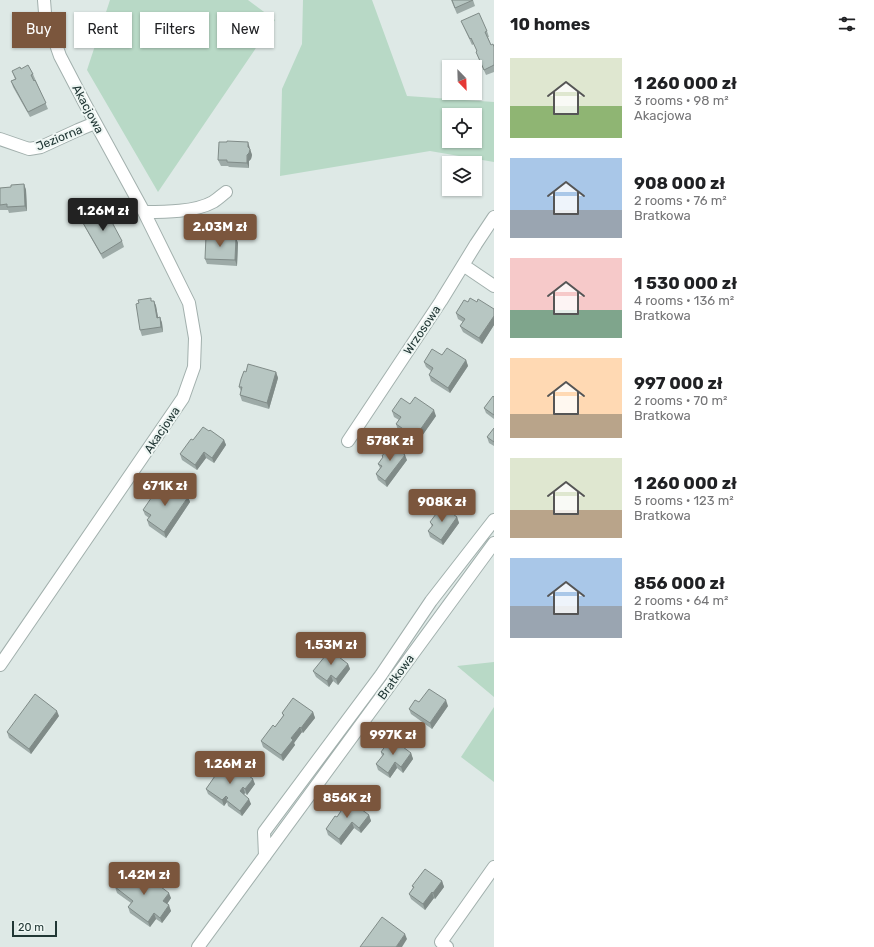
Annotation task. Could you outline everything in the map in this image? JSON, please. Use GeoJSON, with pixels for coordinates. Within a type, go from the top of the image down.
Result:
{"type":"FeatureCollection","features":[{"type":"Feature","properties":{"kind":"street","name":"Akacjowa"},"geometry":{"type":"LineString","coordinates":[[0,665],[183,398],[194,367],[195,338],[189,303],[144,212],[60,56],[45,13],[44,0]]}},
{"type":"Feature","properties":{"kind":"street","name":"Jeziorna"},"geometry":{"type":"LineString","coordinates":[[0,139],[29,149],[42,147],[95,123]]}},
{"type":"Feature","properties":{"kind":"street"},"geometry":{"type":"LineString","coordinates":[[144,212],[176,212],[199,207],[213,202],[226,192]]}},
{"type":"Feature","properties":{"kind":"street","name":"Wrzosowa"},"geometry":{"type":"LineString","coordinates":[[348,441],[441,301],[494,217]]}},
{"type":"Feature","properties":{"kind":"street"},"geometry":{"type":"LineString","coordinates":[[463,265],[494,286]]}},
{"type":"Feature","properties":{"kind":"street"},"geometry":{"type":"LineString","coordinates":[[265,856],[264,832],[381,675],[431,601],[494,520]]}},
{"type":"Feature","properties":{"kind":"street","name":"Bratkowa"},"geometry":{"type":"LineString","coordinates":[[198,947],[494,543]]}},
{"type":"Feature","properties":{"kind":"street"},"geometry":{"type":"LineString","coordinates":[[444,944],[494,867]]}},
{"type":"Feature","properties":{"kind":"green space"},"geometry":{"type":"Polygon","coordinates":[[[110,0],[248,0],[264,12],[217,12],[217,48],[256,48],[158,192],[87,70],[94,48],[132,48],[132,12],[106,12],[110,0]]]}},
{"type":"Feature","properties":{"kind":"green space"},"geometry":{"type":"Polygon","coordinates":[[[303,0],[372,0],[407,96],[442,98],[442,100],[494,102],[494,162],[482,160],[482,156],[459,156],[430,151],[280,176],[282,89],[302,44],[303,0]]]}},
{"type":"Feature","properties":{"kind":"green space"},"geometry":{"type":"Polygon","coordinates":[[[494,662],[494,697],[457,666],[494,662]]]}},
{"type":"Feature","properties":{"kind":"green space"},"geometry":{"type":"Polygon","coordinates":[[[494,707],[494,782],[461,757],[494,707]]]}},
{"type":"Feature","properties":{"kind":"building"},"geometry":{"type":"Polygon","coordinates":[[[452,0],[473,0],[455,8],[452,0]]]}},
{"type":"Feature","properties":{"kind":"building"},"geometry":{"type":"Polygon","coordinates":[[[479,13],[487,31],[485,32],[491,45],[493,44],[494,47],[494,65],[484,70],[482,60],[480,60],[471,38],[470,39],[461,21],[479,13]]]}},
{"type":"Feature","properties":{"kind":"building"},"geometry":{"type":"Polygon","coordinates":[[[28,65],[33,74],[31,75],[46,103],[28,112],[11,81],[16,79],[12,71],[20,67],[21,69],[28,65]]]}},
{"type":"Feature","properties":{"kind":"building"},"geometry":{"type":"Polygon","coordinates":[[[219,142],[248,142],[248,147],[250,149],[247,155],[247,163],[218,160],[219,142]]]}},
{"type":"Feature","properties":{"kind":"building"},"geometry":{"type":"Polygon","coordinates":[[[24,184],[25,206],[7,207],[7,204],[0,205],[0,188],[24,184]]]}},
{"type":"Feature","properties":{"kind":"building"},"geometry":{"type":"Polygon","coordinates":[[[106,211],[122,241],[101,254],[83,223],[106,211]]]}},
{"type":"Feature","properties":{"kind":"building"},"geometry":{"type":"Polygon","coordinates":[[[206,236],[236,238],[235,260],[205,259],[206,236]]]}},
{"type":"Feature","properties":{"kind":"building"},"geometry":{"type":"Polygon","coordinates":[[[151,298],[151,301],[154,301],[157,318],[160,317],[161,327],[140,330],[136,304],[139,303],[138,300],[151,298]]]}},
{"type":"Feature","properties":{"kind":"building"},"geometry":{"type":"Polygon","coordinates":[[[470,298],[477,302],[478,299],[494,309],[494,316],[479,338],[460,326],[465,319],[456,313],[464,300],[468,302],[470,298]]]}},
{"type":"Feature","properties":{"kind":"building"},"geometry":{"type":"Polygon","coordinates":[[[447,348],[466,360],[448,388],[429,375],[433,368],[424,362],[432,349],[442,355],[447,348]]]}},
{"type":"Feature","properties":{"kind":"building"},"geometry":{"type":"Polygon","coordinates":[[[248,364],[276,372],[267,403],[240,395],[242,387],[239,387],[241,379],[244,371],[246,372],[248,364]]]}},
{"type":"Feature","properties":{"kind":"building"},"geometry":{"type":"Polygon","coordinates":[[[493,396],[494,397],[494,415],[484,408],[493,396]]]}},
{"type":"Feature","properties":{"kind":"building"},"geometry":{"type":"Polygon","coordinates":[[[415,397],[434,410],[415,437],[396,424],[401,417],[392,411],[401,398],[410,404],[415,397]]]}},
{"type":"Feature","properties":{"kind":"building"},"geometry":{"type":"Polygon","coordinates":[[[203,427],[224,440],[212,458],[204,452],[195,465],[180,454],[191,439],[193,440],[203,427]]]}},
{"type":"Feature","properties":{"kind":"building"},"geometry":{"type":"Polygon","coordinates":[[[494,428],[494,442],[487,437],[494,428]]]}},
{"type":"Feature","properties":{"kind":"building"},"geometry":{"type":"Polygon","coordinates":[[[391,444],[405,455],[385,481],[376,474],[382,466],[378,464],[383,457],[382,456],[391,444]]]}},
{"type":"Feature","properties":{"kind":"building"},"geometry":{"type":"Polygon","coordinates":[[[160,485],[168,491],[172,485],[188,497],[164,532],[147,520],[151,515],[143,510],[160,485]]]}},
{"type":"Feature","properties":{"kind":"building"},"geometry":{"type":"Polygon","coordinates":[[[442,506],[457,517],[441,540],[428,531],[433,525],[430,522],[442,506]]]}},
{"type":"Feature","properties":{"kind":"building"},"geometry":{"type":"Polygon","coordinates":[[[330,650],[348,664],[336,679],[331,675],[327,681],[313,671],[330,650]]]}},
{"type":"Feature","properties":{"kind":"building"},"geometry":{"type":"Polygon","coordinates":[[[429,689],[446,700],[430,723],[409,709],[415,700],[419,702],[429,689]]]}},
{"type":"Feature","properties":{"kind":"building"},"geometry":{"type":"Polygon","coordinates":[[[35,694],[57,711],[29,749],[7,732],[35,694]]]}},
{"type":"Feature","properties":{"kind":"building"},"geometry":{"type":"Polygon","coordinates":[[[293,698],[313,712],[291,738],[293,740],[281,755],[261,741],[273,725],[275,727],[284,715],[282,713],[293,698]]]}},
{"type":"Feature","properties":{"kind":"building"},"geometry":{"type":"Polygon","coordinates":[[[391,738],[411,753],[401,767],[395,762],[388,773],[376,764],[384,754],[381,752],[391,738]]]}},
{"type":"Feature","properties":{"kind":"building"},"geometry":{"type":"Polygon","coordinates":[[[224,761],[237,771],[239,768],[253,779],[245,789],[243,787],[240,791],[249,799],[240,811],[226,800],[228,798],[226,796],[222,800],[206,789],[215,776],[213,775],[224,761]]]}},
{"type":"Feature","properties":{"kind":"building"},"geometry":{"type":"Polygon","coordinates":[[[346,798],[369,815],[359,828],[352,822],[339,839],[326,829],[343,808],[340,806],[346,798]]]}},
{"type":"Feature","properties":{"kind":"building"},"geometry":{"type":"Polygon","coordinates":[[[425,869],[442,881],[423,904],[409,894],[414,887],[412,886],[425,869]]]}},
{"type":"Feature","properties":{"kind":"building"},"geometry":{"type":"Polygon","coordinates":[[[127,871],[145,885],[149,878],[169,893],[163,901],[169,905],[160,918],[154,913],[148,922],[128,907],[133,901],[115,887],[127,871]]]}},
{"type":"Feature","properties":{"kind":"building"},"geometry":{"type":"Polygon","coordinates":[[[382,917],[405,934],[396,947],[360,947],[382,917]]]}}]}
